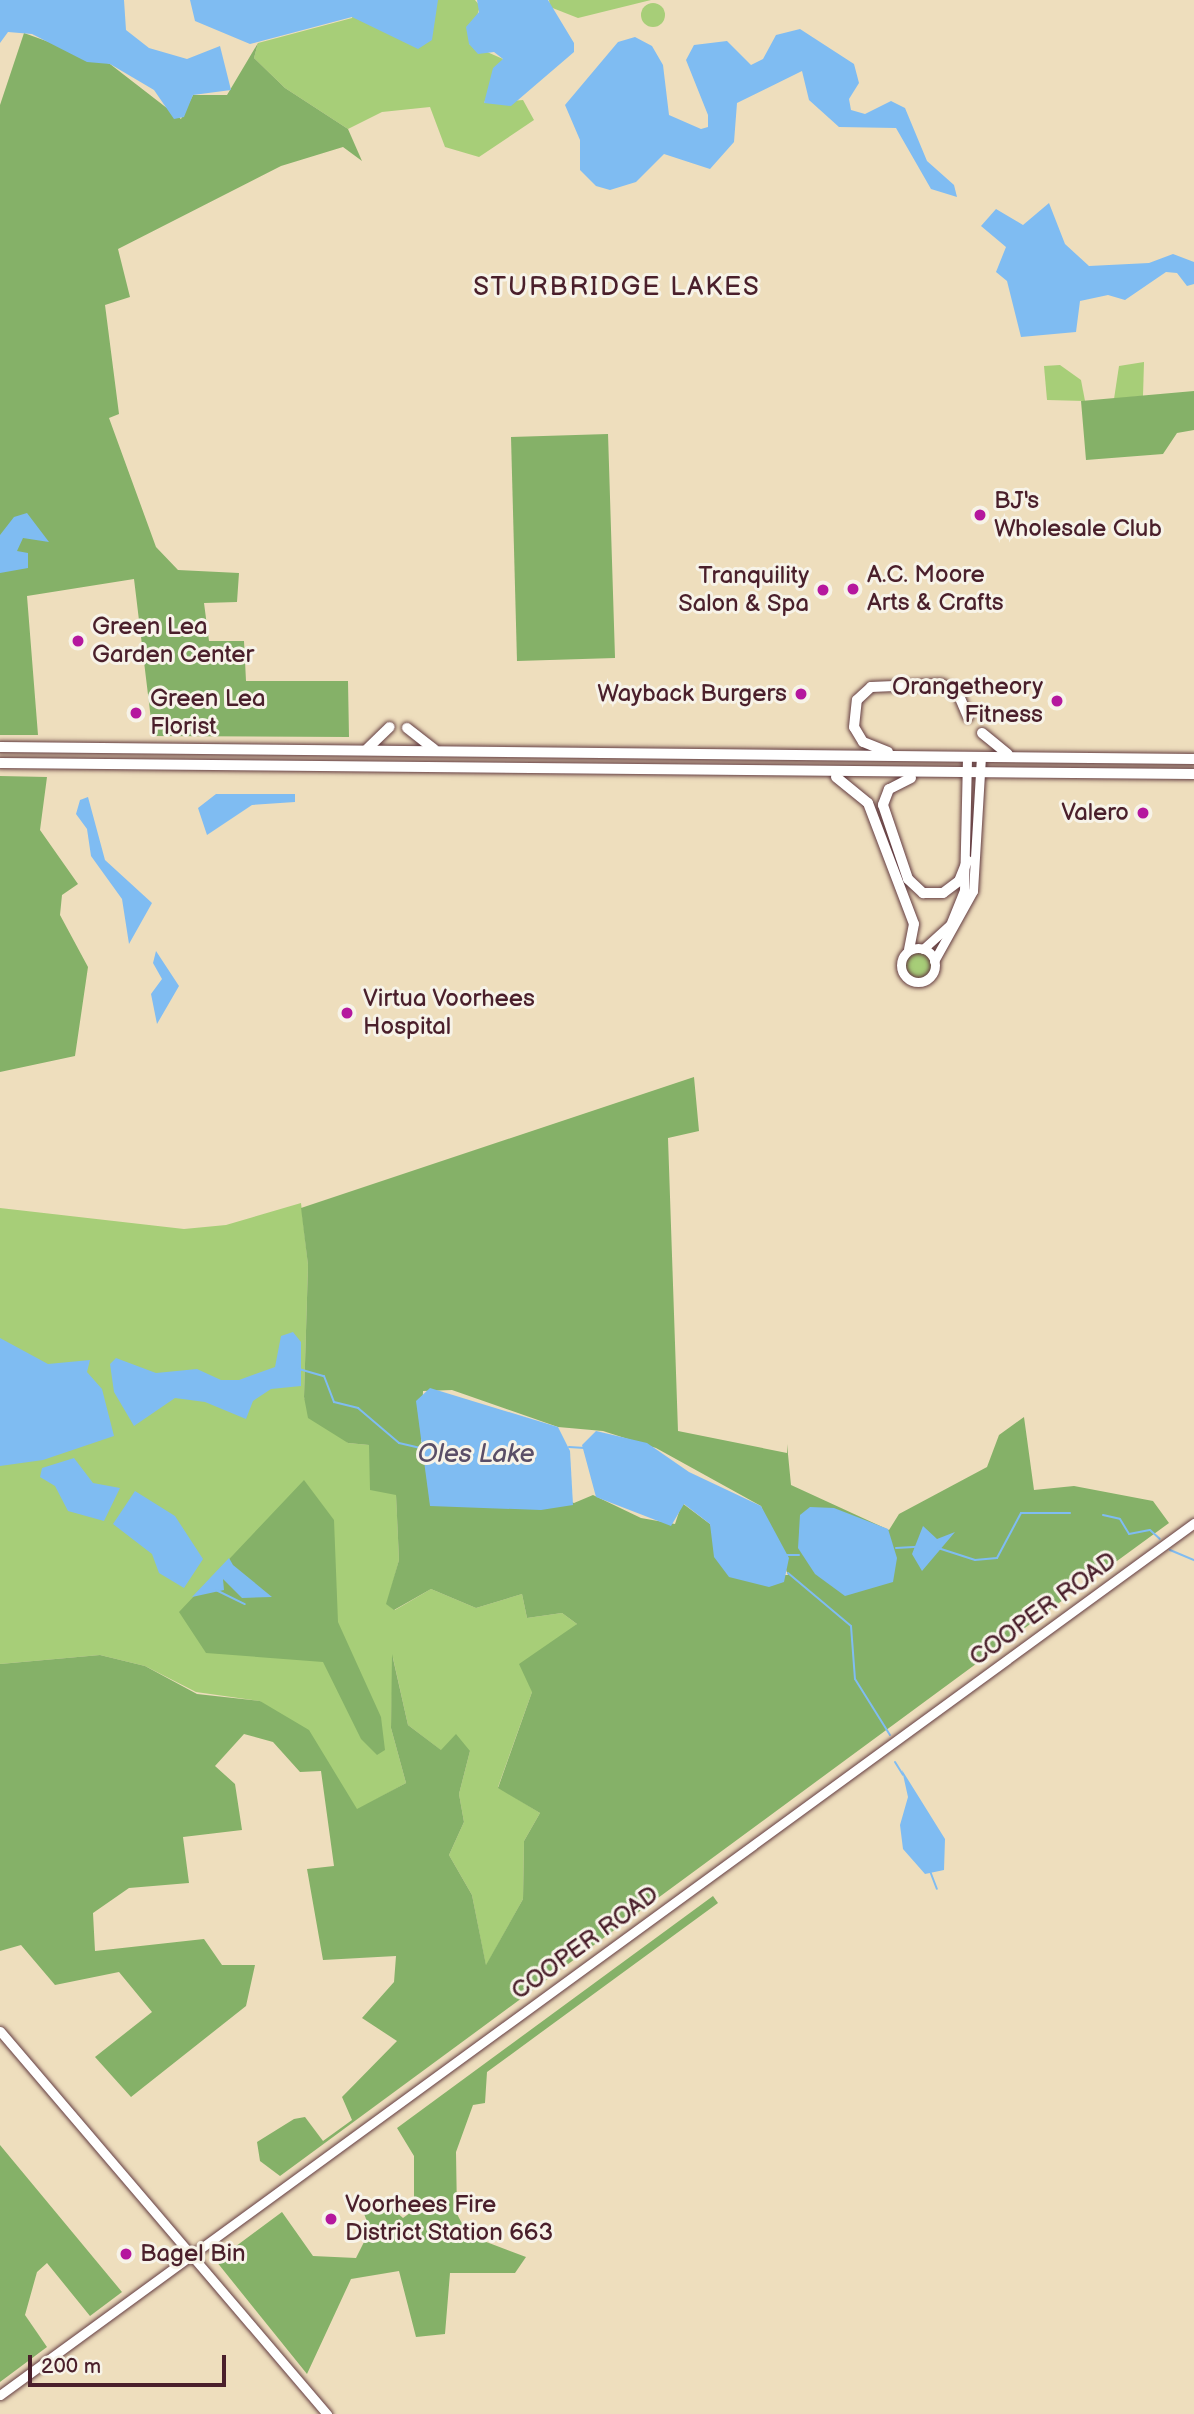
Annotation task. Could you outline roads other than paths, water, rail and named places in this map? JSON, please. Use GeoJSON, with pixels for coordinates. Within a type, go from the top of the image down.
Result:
{"type":"FeatureCollection","features":[{"type":"Feature","properties":{"kind":"highway"},"geometry":{"type":"LineString","coordinates":[[907,757],[871,747],[853,727],[857,700],[871,687],[952,687],[968,717]]}},
{"type":"Feature","properties":{"kind":"highway"},"geometry":{"type":"LineString","coordinates":[[367,749],[390,727]]}},
{"type":"Feature","properties":{"kind":"highway"},"geometry":{"type":"LineString","coordinates":[[407,728],[436,750]]}},
{"type":"Feature","properties":{"kind":"highway"},"geometry":{"type":"LineString","coordinates":[[982,733],[996,750],[1017,757]]}},
{"type":"Feature","properties":{"kind":"highway"},"geometry":{"type":"LineString","coordinates":[[0,747],[1194,759]]}},
{"type":"Feature","properties":{"kind":"highway"},"geometry":{"type":"LineString","coordinates":[[0,763],[816,775],[1194,774]]}},
{"type":"Feature","properties":{"kind":"highway"},"geometry":{"type":"LineString","coordinates":[[939,774],[896,784],[884,798],[883,814],[917,889],[949,891],[967,861]]}},
{"type":"Feature","properties":{"kind":"highway"},"geometry":{"type":"LineString","coordinates":[[816,775],[841,778],[868,803],[914,925],[909,950]]}},
{"type":"Feature","properties":{"kind":"street"},"geometry":{"type":"LineString","coordinates":[[967,757],[967,861],[950,925],[923,949],[909,950],[901,967],[911,981],[928,979],[934,961],[973,891],[981,757]]}},
{"type":"Feature","properties":{"kind":"street"},"geometry":{"type":"LineString","coordinates":[[923,949],[934,961]]}},
{"type":"Feature","properties":{"kind":"street","name":"COOPER ROAD"},"geometry":{"type":"LineString","coordinates":[[0,2395],[1194,1523]]}},
{"type":"Feature","properties":{"kind":"street"},"geometry":{"type":"LineString","coordinates":[[0,2031],[327,2414]]}},
{"type":"Feature","properties":{"kind":"water"},"geometry":{"type":"Polygon","coordinates":[[[0,0],[124,0],[126,30],[149,48],[187,59],[220,46],[231,90],[193,95],[184,117],[174,119],[154,90],[110,64],[87,62],[32,34],[8,32],[0,43],[0,0]]]}},
{"type":"Feature","properties":{"kind":"water"},"geometry":{"type":"Polygon","coordinates":[[[190,0],[438,0],[432,40],[418,49],[352,17],[250,44],[195,21],[190,0]]]}},
{"type":"Feature","properties":{"kind":"water"},"geometry":{"type":"Polygon","coordinates":[[[477,0],[548,0],[574,43],[574,52],[511,106],[484,103],[493,68],[503,59],[494,52],[478,54],[469,44],[466,27],[479,12],[477,0]]]}},
{"type":"Feature","properties":{"kind":"water"},"geometry":{"type":"Polygon","coordinates":[[[800,29],[854,64],[859,83],[849,99],[851,110],[865,114],[891,101],[905,108],[927,161],[954,185],[957,197],[931,189],[896,128],[839,127],[809,100],[802,71],[737,103],[734,142],[710,169],[664,154],[636,182],[610,190],[596,186],[580,170],[580,140],[565,105],[618,42],[635,37],[652,46],[663,65],[669,115],[701,129],[708,127],[708,115],[686,60],[694,45],[727,41],[751,65],[763,59],[776,35],[800,29]]]}},
{"type":"Feature","properties":{"kind":"water"},"geometry":{"type":"Polygon","coordinates":[[[1049,203],[1065,244],[1089,266],[1149,263],[1173,254],[1194,262],[1194,284],[1187,286],[1177,273],[1166,272],[1125,300],[1108,295],[1080,301],[1076,332],[1021,337],[1007,281],[996,272],[1006,247],[981,226],[996,209],[1023,225],[1049,203]]]}},
{"type":"Feature","properties":{"kind":"water"},"geometry":{"type":"Polygon","coordinates":[[[27,513],[49,542],[23,538],[17,551],[28,553],[28,568],[0,573],[0,535],[14,517],[27,513]]]}},
{"type":"Feature","properties":{"kind":"water"},"geometry":{"type":"Polygon","coordinates":[[[216,794],[295,794],[295,802],[252,805],[207,835],[198,808],[216,794]]]}},
{"type":"Feature","properties":{"kind":"water"},"geometry":{"type":"Polygon","coordinates":[[[88,797],[105,860],[152,903],[129,944],[122,899],[91,856],[87,829],[76,814],[80,800],[88,797]]]}},
{"type":"Feature","properties":{"kind":"water"},"geometry":{"type":"Polygon","coordinates":[[[156,951],[179,986],[157,1024],[151,994],[162,979],[153,963],[156,951]]]}},
{"type":"Feature","properties":{"kind":"water"},"geometry":{"type":"Polygon","coordinates":[[[293,1332],[301,1342],[301,1386],[271,1389],[253,1401],[246,1419],[205,1402],[175,1398],[134,1426],[114,1392],[110,1364],[116,1358],[156,1373],[197,1369],[221,1380],[239,1380],[275,1367],[281,1336],[293,1332]]]}},
{"type":"Feature","properties":{"kind":"water"},"geometry":{"type":"Polygon","coordinates":[[[0,1338],[48,1364],[90,1360],[87,1372],[102,1389],[114,1436],[43,1460],[0,1466],[0,1338]]]}},
{"type":"Feature","properties":{"kind":"water","name":"Oles Lake"},"geometry":{"type":"Polygon","coordinates":[[[430,1388],[558,1427],[570,1451],[573,1505],[541,1510],[430,1506],[416,1401],[430,1388]]]}},
{"type":"Feature","properties":{"kind":"water"},"geometry":{"type":"Polygon","coordinates":[[[596,1431],[647,1443],[689,1472],[761,1506],[789,1558],[784,1582],[769,1587],[729,1577],[714,1557],[710,1524],[684,1504],[671,1526],[596,1497],[582,1445],[596,1431]]]}},
{"type":"Feature","properties":{"kind":"water"},"geometry":{"type":"Polygon","coordinates":[[[74,1458],[93,1483],[120,1488],[104,1521],[68,1511],[55,1486],[40,1477],[42,1468],[74,1458]]]}},
{"type":"Feature","properties":{"kind":"water"},"geometry":{"type":"Polygon","coordinates":[[[135,1491],[175,1516],[203,1559],[184,1588],[159,1573],[152,1554],[113,1524],[135,1491]]]}},
{"type":"Feature","properties":{"kind":"water"},"geometry":{"type":"Polygon","coordinates":[[[810,1507],[834,1508],[888,1529],[897,1558],[893,1582],[845,1596],[815,1574],[798,1548],[800,1515],[810,1507]]]}},
{"type":"Feature","properties":{"kind":"water"},"geometry":{"type":"Polygon","coordinates":[[[923,1526],[937,1539],[955,1532],[922,1571],[912,1554],[923,1526]]]}},
{"type":"Feature","properties":{"kind":"water"},"geometry":{"type":"Polygon","coordinates":[[[229,1558],[233,1565],[272,1597],[242,1598],[223,1579],[224,1590],[192,1597],[229,1558]]]}},
{"type":"Feature","properties":{"kind":"water"},"geometry":{"type":"Polygon","coordinates":[[[902,1770],[945,1839],[944,1870],[925,1874],[903,1849],[900,1825],[908,1797],[902,1770]]]}},
{"type":"Feature","properties":{"kind":"waterway"},"geometry":{"type":"LineString","coordinates":[[299,1369],[324,1376],[334,1402],[358,1408],[399,1443],[420,1448]]}},
{"type":"Feature","properties":{"kind":"waterway"},"geometry":{"type":"LineString","coordinates":[[569,1447],[585,1448]]}},
{"type":"Feature","properties":{"kind":"waterway"},"geometry":{"type":"LineString","coordinates":[[938,1548],[975,1560],[997,1558],[1021,1513],[1070,1513]]}},
{"type":"Feature","properties":{"kind":"waterway"},"geometry":{"type":"LineString","coordinates":[[1103,1515],[1120,1519],[1129,1534],[1150,1530],[1160,1539]]}},
{"type":"Feature","properties":{"kind":"waterway"},"geometry":{"type":"LineString","coordinates":[[896,1548],[918,1547]]}},
{"type":"Feature","properties":{"kind":"waterway"},"geometry":{"type":"LineString","coordinates":[[1170,1550],[1194,1560]]}},
{"type":"Feature","properties":{"kind":"waterway"},"geometry":{"type":"LineString","coordinates":[[787,1555],[799,1555]]}},
{"type":"Feature","properties":{"kind":"waterway"},"geometry":{"type":"LineString","coordinates":[[788,1573],[851,1626],[855,1679],[890,1735]]}},
{"type":"Feature","properties":{"kind":"waterway"},"geometry":{"type":"LineString","coordinates":[[216,1590],[245,1604]]}},
{"type":"Feature","properties":{"kind":"waterway"},"geometry":{"type":"LineString","coordinates":[[895,1762],[903,1775]]}},
{"type":"Feature","properties":{"kind":"waterway"},"geometry":{"type":"LineString","coordinates":[[930,1871],[937,1889]]}},
{"type":"Feature","properties":{"kind":"place","name":"BJ's Wholesale Club"},"geometry":{"type":"Point","coordinates":[980,515]}},
{"type":"Feature","properties":{"kind":"place","name":"A.C. Moore Arts & Crafts"},"geometry":{"type":"Point","coordinates":[853,589]}},
{"type":"Feature","properties":{"kind":"place","name":"Tranquility Salon & Spa"},"geometry":{"type":"Point","coordinates":[823,590]}},
{"type":"Feature","properties":{"kind":"place","name":"Green Lea Garden Center"},"geometry":{"type":"Point","coordinates":[78,641]}},
{"type":"Feature","properties":{"kind":"place","name":"Wayback Burgers"},"geometry":{"type":"Point","coordinates":[801,694]}},
{"type":"Feature","properties":{"kind":"place","name":"Orangetheory Fitness"},"geometry":{"type":"Point","coordinates":[1057,701]}},
{"type":"Feature","properties":{"kind":"place","name":"Green Lea Florist"},"geometry":{"type":"Point","coordinates":[136,713]}},
{"type":"Feature","properties":{"kind":"place","name":"Valero"},"geometry":{"type":"Point","coordinates":[1143,813]}},
{"type":"Feature","properties":{"kind":"place","name":"Virtua Voorhees Hospital"},"geometry":{"type":"Point","coordinates":[347,1013]}},
{"type":"Feature","properties":{"kind":"place","name":"Voorhees Fire District Station 663"},"geometry":{"type":"Point","coordinates":[331,2219]}},
{"type":"Feature","properties":{"kind":"place","name":"Bagel Bin"},"geometry":{"type":"Point","coordinates":[126,2254]}},
{"type":"Feature","properties":{"kind":"district","name":"STURBRIDGE LAKES"},"geometry":{"type":"Point","coordinates":[617,288]}}]}
